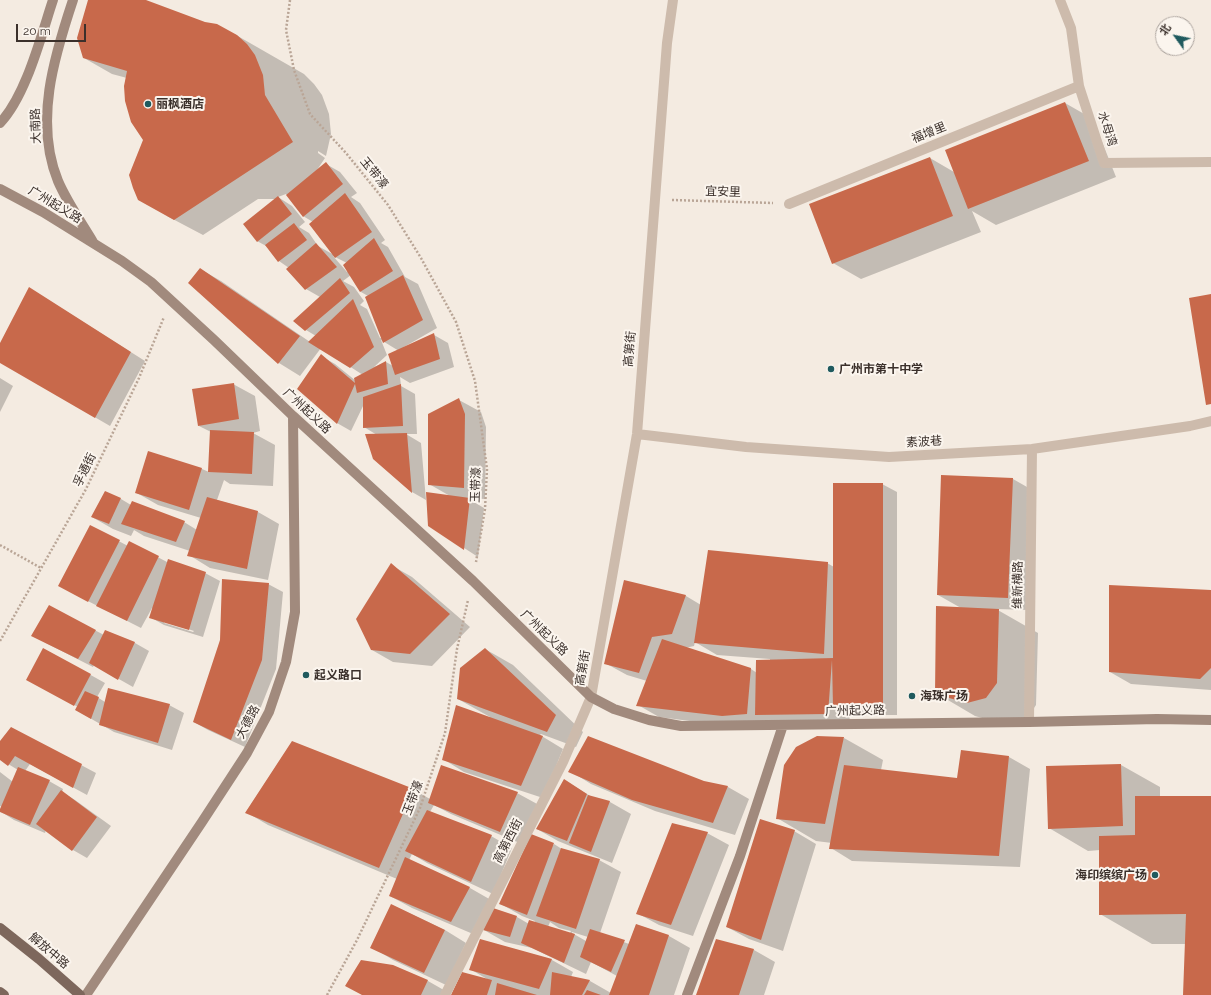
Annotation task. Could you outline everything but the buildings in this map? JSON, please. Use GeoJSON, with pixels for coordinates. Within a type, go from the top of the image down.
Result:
{"type":"FeatureCollection","features":[{"type":"Feature","properties":{"kind":"main road","name":"大南路"},"geometry":{"type":"LineString","coordinates":[[0,123],[6,117],[20,92],[36,51],[53,0]]}},
{"type":"Feature","properties":{"kind":"main road","name":"大南路"},"geometry":{"type":"LineString","coordinates":[[73,0],[62,35],[50,86],[47,109],[47,129],[49,148],[58,182],[94,244]]}},
{"type":"Feature","properties":{"kind":"main road","name":"广州起义路"},"geometry":{"type":"LineString","coordinates":[[0,188],[43,212],[122,261],[151,282],[172,300],[293,416],[472,581],[591,696],[614,709],[649,720],[681,726],[1157,719],[1211,720]]}},
{"type":"Feature","properties":{"kind":"main road","name":"大德路"},"geometry":{"type":"LineString","coordinates":[[86,995],[202,822],[247,752],[269,712],[286,662],[295,612],[293,416]]}},
{"type":"Feature","properties":{"kind":"main road"},"geometry":{"type":"LineString","coordinates":[[687,995],[740,856],[783,725]]}},
{"type":"Feature","properties":{"kind":"main road","name":"解放中路"},"geometry":{"type":"LineString","coordinates":[[0,928],[40,959],[80,995]]}},
{"type":"Feature","properties":{"kind":"main road"},"geometry":{"type":"LineString","coordinates":[[0,992],[4,995]]}},
{"type":"Feature","properties":{"kind":"lane","name":"高第街"},"geometry":{"type":"LineString","coordinates":[[591,696],[637,434],[667,43],[673,0]]}},
{"type":"Feature","properties":{"kind":"lane","name":"水母湾"},"geometry":{"type":"LineString","coordinates":[[1060,0],[1071,28],[1079,86],[1104,163],[1211,162]]}},
{"type":"Feature","properties":{"kind":"lane","name":"福增里"},"geometry":{"type":"LineString","coordinates":[[789,204],[1079,86]]}},
{"type":"Feature","properties":{"kind":"lane","name":"素波巷"},"geometry":{"type":"LineString","coordinates":[[637,434],[746,447],[889,457],[1032,449],[1190,426],[1211,421]]}},
{"type":"Feature","properties":{"kind":"lane","name":"维新横路"},"geometry":{"type":"LineString","coordinates":[[1029,722],[1032,449]]}},
{"type":"Feature","properties":{"kind":"lane","name":"高第西街"},"geometry":{"type":"LineString","coordinates":[[445,995],[563,762],[591,696]]}},
{"type":"Feature","properties":{"kind":"path","name":"玉带濠"},"geometry":{"type":"LineString","coordinates":[[290,0],[286,30],[294,70],[310,114],[346,153],[388,204],[421,258],[456,322],[475,381],[487,469],[485,509],[472,581],[457,649],[444,733],[420,808],[358,940],[327,995]]}},
{"type":"Feature","properties":{"kind":"path","name":"宜安里"},"geometry":{"type":"LineString","coordinates":[[656,199],[789,204]]}},
{"type":"Feature","properties":{"kind":"path","name":"孚通街"},"geometry":{"type":"LineString","coordinates":[[0,641],[89,482],[139,378],[172,300]]}},
{"type":"Feature","properties":{"kind":"path"},"geometry":{"type":"LineString","coordinates":[[0,545],[41,568]]}},
{"type":"Feature","properties":{"kind":"place","name":"丽枫酒店"},"geometry":{"type":"Point","coordinates":[148,104]}},
{"type":"Feature","properties":{"kind":"place","name":"广州市第十中学"},"geometry":{"type":"Point","coordinates":[831,369]}},
{"type":"Feature","properties":{"kind":"place","name":"起义路口"},"geometry":{"type":"Point","coordinates":[306,675]}},
{"type":"Feature","properties":{"kind":"place","name":"海珠广场"},"geometry":{"type":"Point","coordinates":[912,696]}},
{"type":"Feature","properties":{"kind":"place","name":"海印缤缤广场"},"geometry":{"type":"Point","coordinates":[1155,875]}}]}
